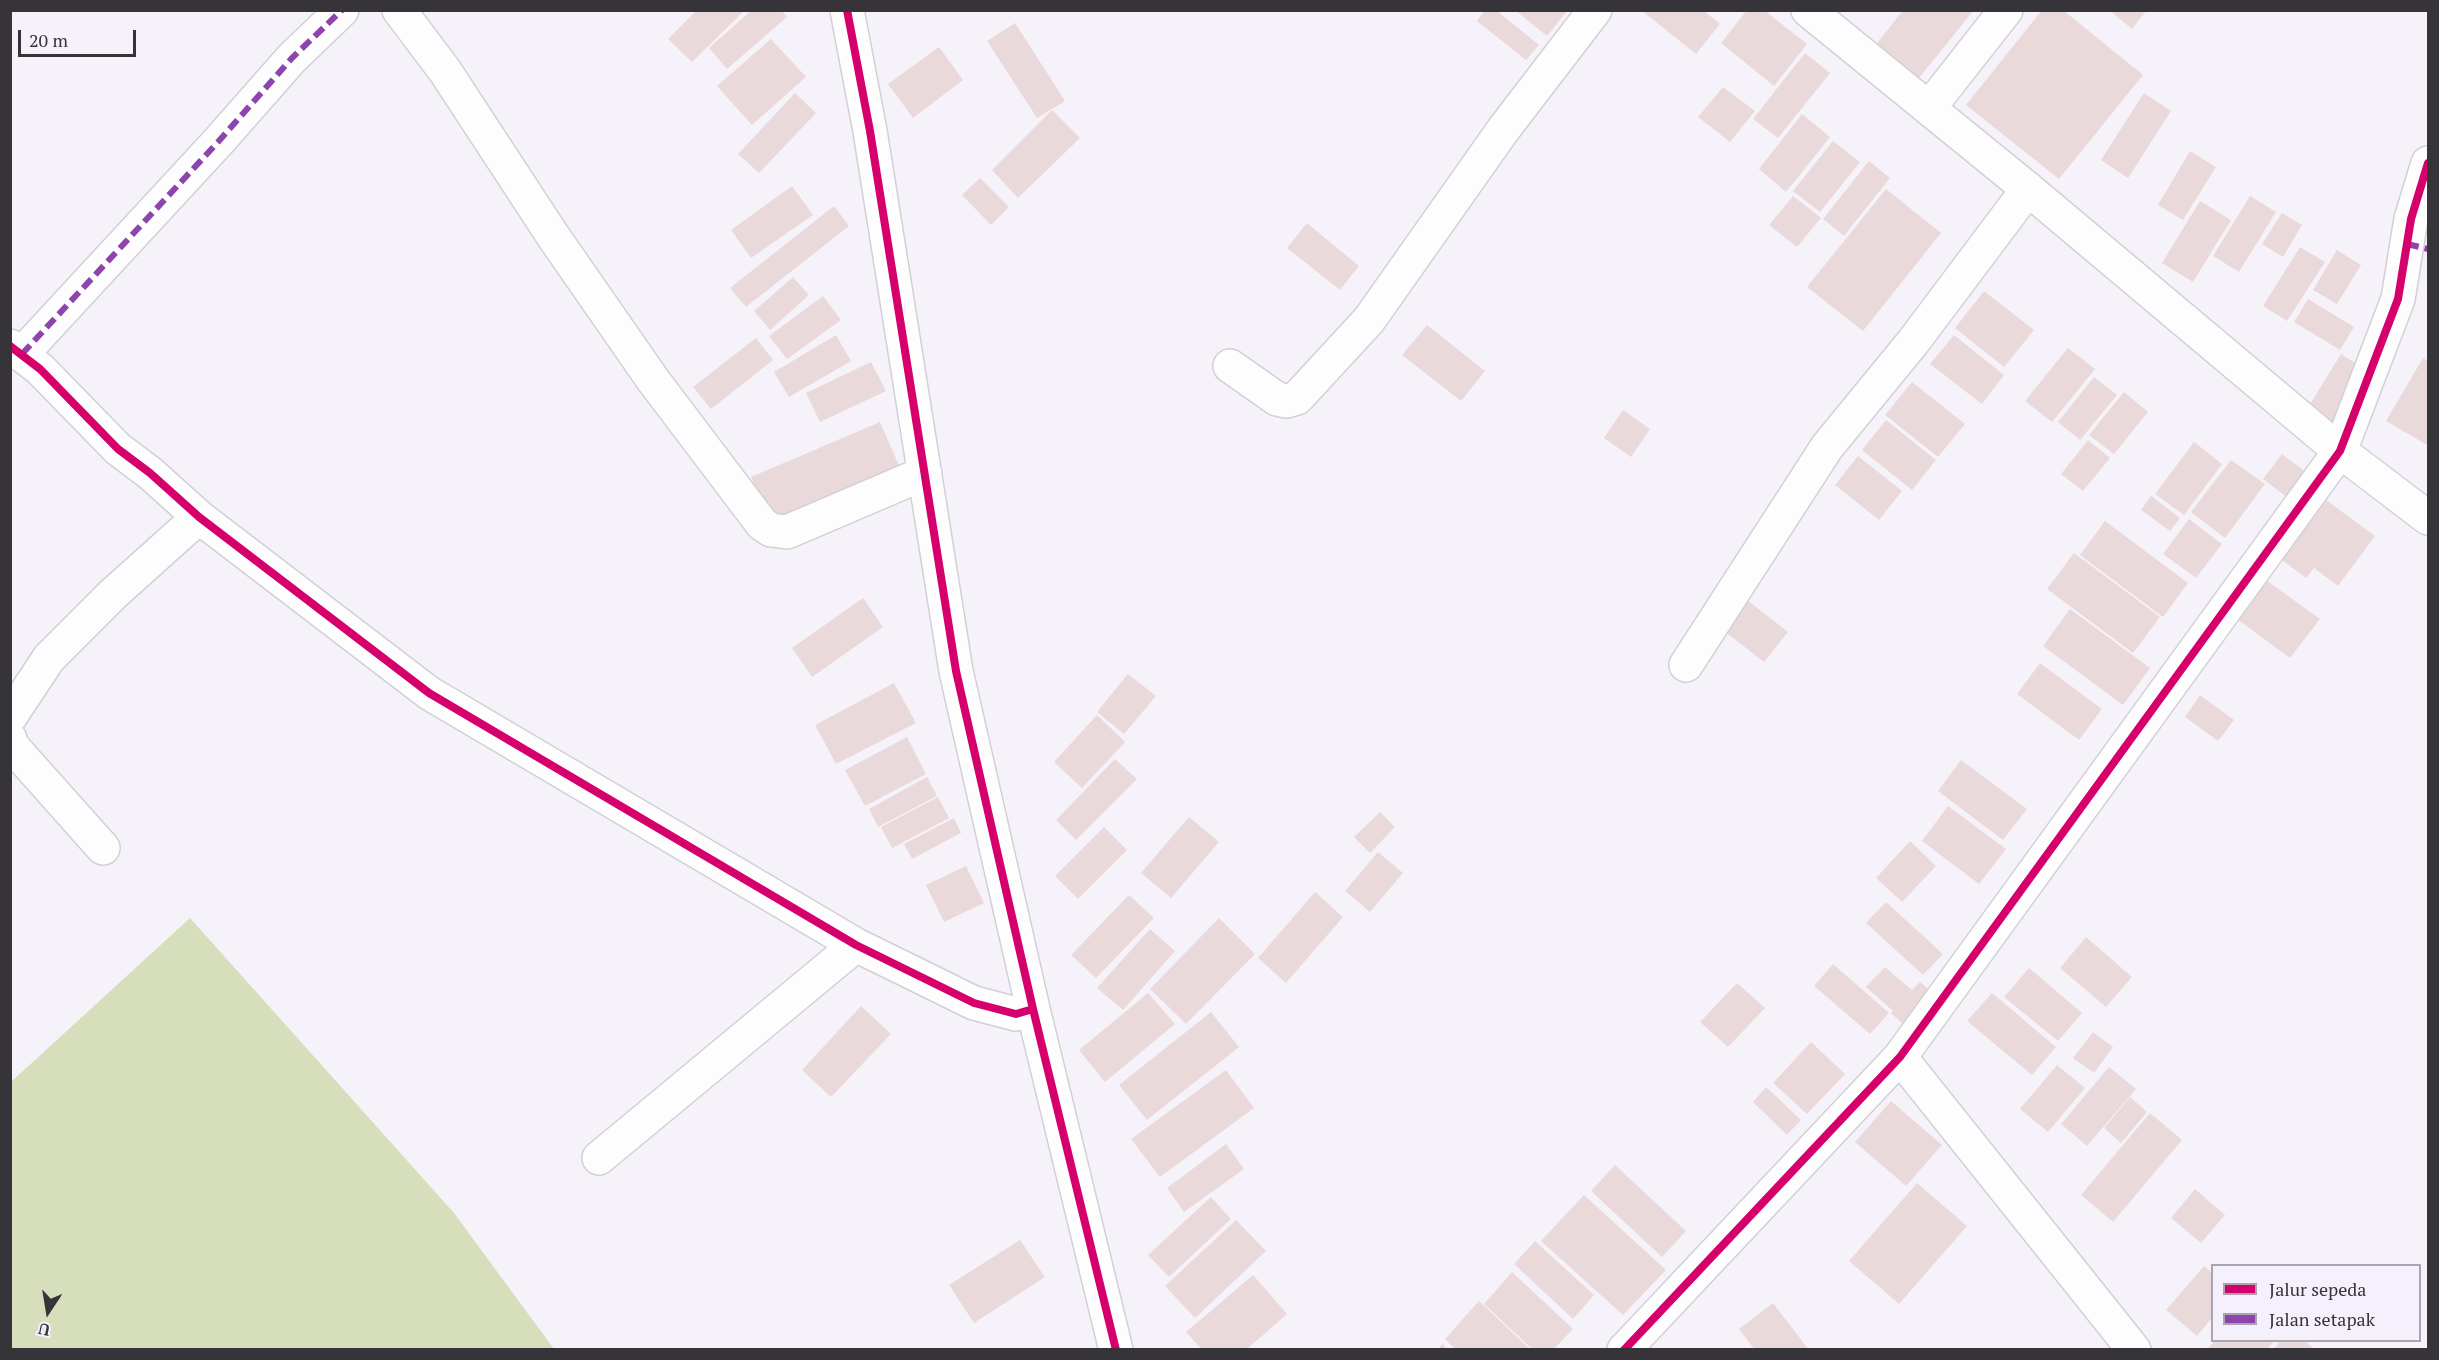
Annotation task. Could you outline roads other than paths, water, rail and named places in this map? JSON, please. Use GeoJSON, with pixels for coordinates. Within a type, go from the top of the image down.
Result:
{"type":"FeatureCollection","features":[{"type":"Feature","properties":{"kind":"street"},"geometry":{"type":"LineString","coordinates":[[342,10],[292,58],[218,142],[16,350],[118,449],[150,473],[199,517],[429,693],[856,945],[974,1004],[1016,1014],[1033,1009]]}},
{"type":"Feature","properties":{"kind":"street"},"geometry":{"type":"LineString","coordinates":[[399,10],[445,70],[553,236],[653,380],[762,524],[771,530],[787,532],[925,473]]}},
{"type":"Feature","properties":{"kind":"street"},"geometry":{"type":"LineString","coordinates":[[847,10],[870,131],[956,671],[1033,1009],[1116,1350]]}},
{"type":"Feature","properties":{"kind":"street"},"geometry":{"type":"LineString","coordinates":[[1230,366],[1277,399],[1287,401],[1297,398],[1369,320],[1503,130],[1595,10]]}},
{"type":"Feature","properties":{"kind":"street"},"geometry":{"type":"LineString","coordinates":[[1808,10],[2028,189],[2340,452],[2428,518]]}},
{"type":"Feature","properties":{"kind":"street"},"geometry":{"type":"LineString","coordinates":[[1929,108],[2006,10]]}},
{"type":"Feature","properties":{"kind":"street"},"geometry":{"type":"LineString","coordinates":[[1624,1350],[1900,1056],[2340,452],[2418,247],[2411,219],[2428,163]]}},
{"type":"Feature","properties":{"kind":"street"},"geometry":{"type":"LineString","coordinates":[[1686,665],[1827,447],[1913,342],[2028,189]]}},
{"type":"Feature","properties":{"kind":"street"},"geometry":{"type":"LineString","coordinates":[[10,717],[49,658],[112,595],[199,517]]}},
{"type":"Feature","properties":{"kind":"street"},"geometry":{"type":"LineString","coordinates":[[10,739],[12,746],[103,848]]}},
{"type":"Feature","properties":{"kind":"street"},"geometry":{"type":"LineString","coordinates":[[599,1158],[856,945]]}},
{"type":"Feature","properties":{"kind":"street"},"geometry":{"type":"LineString","coordinates":[[1900,1056],[2134,1350]]}}]}
